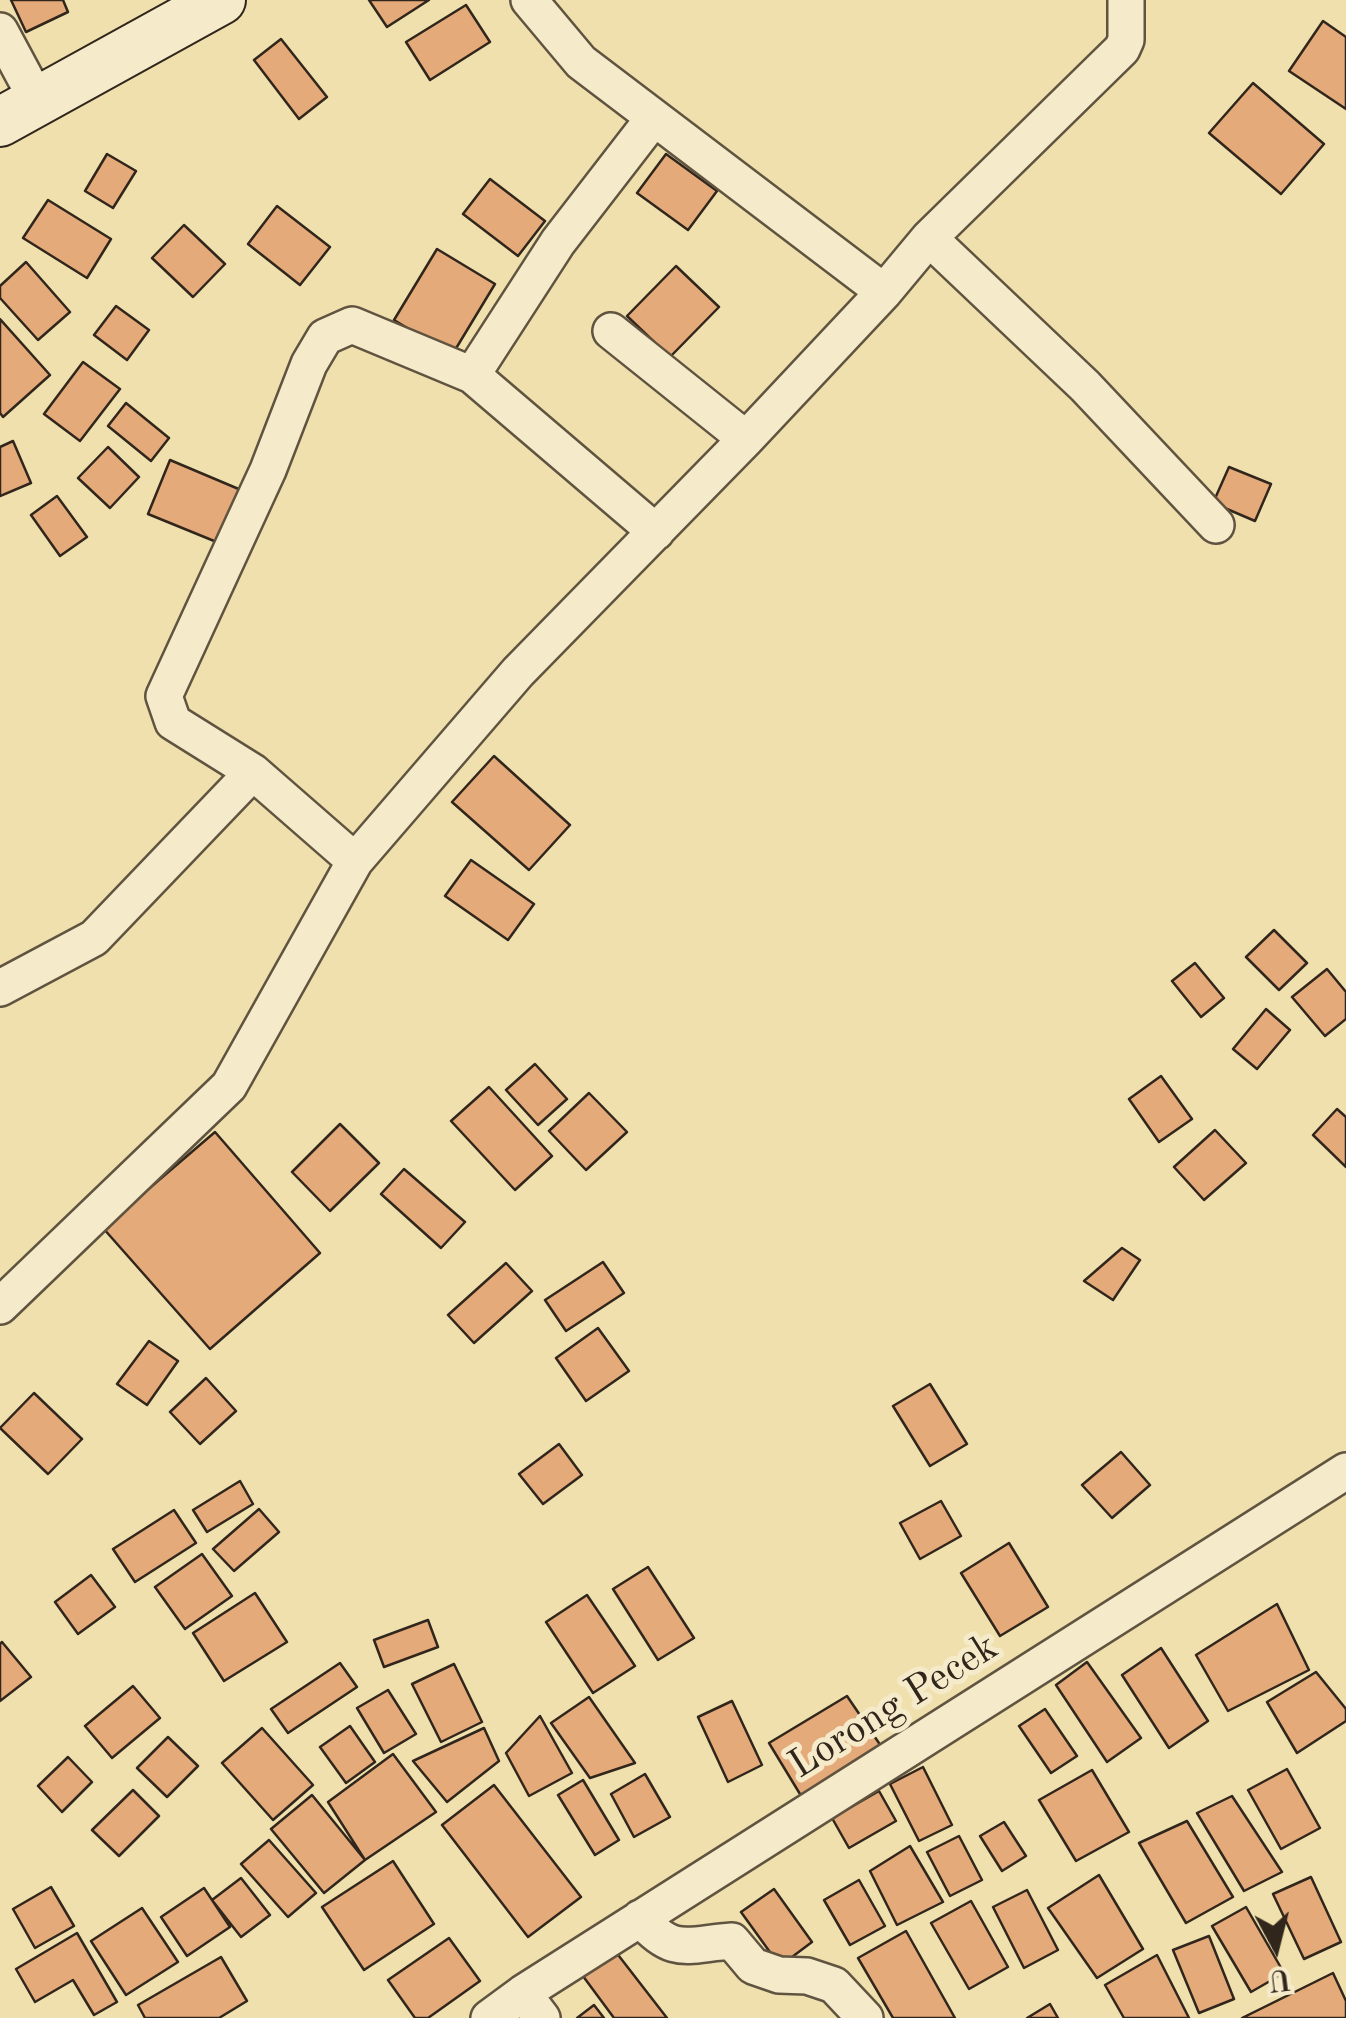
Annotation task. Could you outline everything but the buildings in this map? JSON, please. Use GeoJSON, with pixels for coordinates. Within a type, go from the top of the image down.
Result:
{"type":"FeatureCollection","features":[{"type":"Feature","properties":{"kind":"main road"},"geometry":{"type":"LineString","coordinates":[[19,111],[221,0]]}},
{"type":"Feature","properties":{"kind":"street"},"geometry":{"type":"LineString","coordinates":[[530,0],[580,62],[884,292]]}},
{"type":"Feature","properties":{"kind":"street"},"geometry":{"type":"LineString","coordinates":[[0,1306],[228,1086],[355,861],[518,672],[746,439],[884,292],[929,238],[1122,49],[1126,40],[1126,0]]}},
{"type":"Feature","properties":{"kind":"street"},"geometry":{"type":"LineString","coordinates":[[0,31],[19,111]]}},
{"type":"Feature","properties":{"kind":"street"},"geometry":{"type":"LineString","coordinates":[[472,375],[558,242],[653,119]]}},
{"type":"Feature","properties":{"kind":"street"},"geometry":{"type":"LineString","coordinates":[[929,238],[1085,386],[1216,526]]}},
{"type":"Feature","properties":{"kind":"street"},"geometry":{"type":"LineString","coordinates":[[355,861],[252,772],[172,722],[164,696],[268,470],[309,364],[325,337],[352,325],[472,375],[656,532]]}},
{"type":"Feature","properties":{"kind":"street"},"geometry":{"type":"LineString","coordinates":[[611,331],[746,439]]}},
{"type":"Feature","properties":{"kind":"street"},"geometry":{"type":"LineString","coordinates":[[0,988],[94,938],[252,772]]}},
{"type":"Feature","properties":{"kind":"street","name":"Lorong Pecek"},"geometry":{"type":"LineString","coordinates":[[488,2018],[533,2005],[640,1918],[1346,1471]]}},
{"type":"Feature","properties":{"kind":"street"},"geometry":{"type":"LineString","coordinates":[[640,1918],[656,1936],[682,1948],[732,1941],[753,1966],[780,1975],[807,1976],[834,1986],[865,2018]]}}]}
